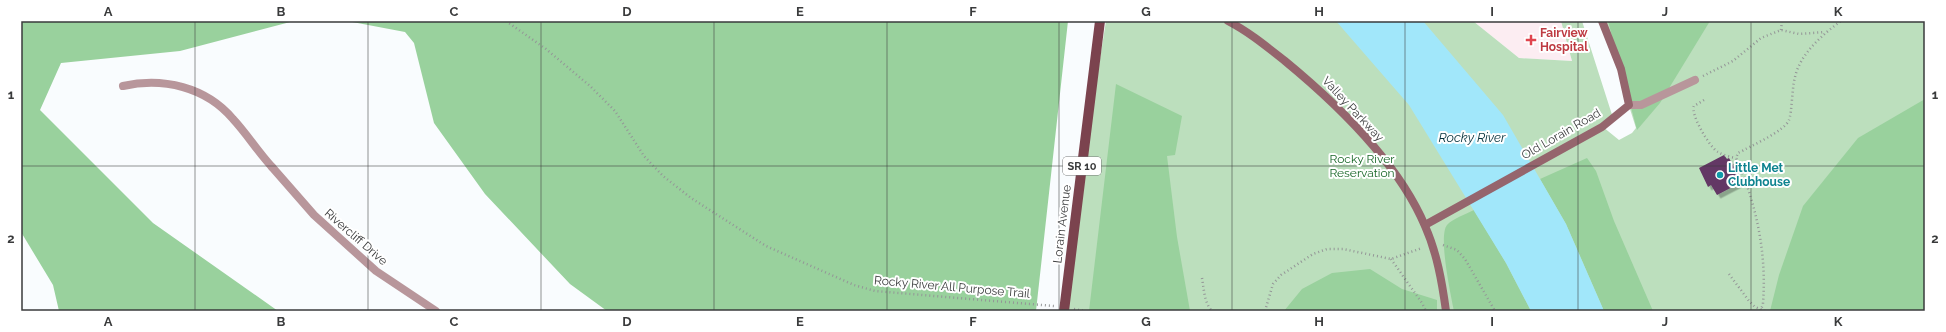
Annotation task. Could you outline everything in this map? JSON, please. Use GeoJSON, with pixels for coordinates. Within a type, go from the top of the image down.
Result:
{"type":"FeatureCollection","features":[{"type":"Feature","properties":{"kind":"main road","name":"Lorain Avenue"},"geometry":{"type":"LineString","coordinates":[[1064,309],[1100,21]]}},
{"type":"Feature","properties":{"kind":"street","name":"Valley Parkway"},"geometry":{"type":"LineString","coordinates":[[1228,21],[1248,32],[1308,80],[1352,122],[1389,167],[1425,225],[1441,276],[1446,311]]}},
{"type":"Feature","properties":{"kind":"street"},"geometry":{"type":"LineString","coordinates":[[1602,21],[1621,70],[1630,105],[1641,105],[1695,80]]}},
{"type":"Feature","properties":{"kind":"street","name":"Rivercliff Drive"},"geometry":{"type":"LineString","coordinates":[[123,86],[138,82],[181,86],[207,97],[233,119],[314,216],[376,271],[436,311]]}},
{"type":"Feature","properties":{"kind":"street","name":"Old Lorain Road"},"geometry":{"type":"LineString","coordinates":[[1425,225],[1602,127],[1630,105]]}},
{"type":"Feature","properties":{"kind":"path","name":"Rocky River All Purpose Trail"},"geometry":{"type":"LineString","coordinates":[[506,21],[546,49],[590,86],[614,111],[644,156],[664,176],[690,198],[766,246],[854,285],[875,291],[1084,311]]}},
{"type":"Feature","properties":{"kind":"path"},"geometry":{"type":"LineString","coordinates":[[1781,30],[1782,21]]}},
{"type":"Feature","properties":{"kind":"path"},"geometry":{"type":"LineString","coordinates":[[1736,158],[1738,154],[1782,128],[1789,120],[1795,75],[1806,55],[1825,32],[1841,21]]}},
{"type":"Feature","properties":{"kind":"path"},"geometry":{"type":"LineString","coordinates":[[1695,80],[1733,61],[1761,38],[1781,30],[1799,34],[1825,32]]}},
{"type":"Feature","properties":{"kind":"path"},"geometry":{"type":"LineString","coordinates":[[1704,100],[1694,106],[1693,114],[1708,142],[1717,152],[1736,158],[1746,181],[1757,223],[1761,247],[1763,301],[1760,310]]}},
{"type":"Feature","properties":{"kind":"path"},"geometry":{"type":"LineString","coordinates":[[1443,245],[1448,245],[1457,250],[1465,259],[1495,311]]}},
{"type":"Feature","properties":{"kind":"path"},"geometry":{"type":"LineString","coordinates":[[1265,311],[1274,284],[1281,274],[1313,254],[1327,249],[1343,249],[1391,259],[1423,247]]}},
{"type":"Feature","properties":{"kind":"path"},"geometry":{"type":"LineString","coordinates":[[1391,259],[1426,311]]}},
{"type":"Feature","properties":{"kind":"path"},"geometry":{"type":"LineString","coordinates":[[1729,274],[1749,302],[1760,310],[1765,311]]}},
{"type":"Feature","properties":{"kind":"path"},"geometry":{"type":"LineString","coordinates":[[1202,278],[1208,307],[1212,311]]}},
{"type":"Feature","properties":{"kind":"shaded area","name":"Fairview Hospital"},"geometry":{"type":"Polygon","coordinates":[[[1473,21],[1561,21],[1572,61],[1519,58],[1473,21]]]}},
{"type":"Feature","properties":{"kind":"green space"},"geometry":{"type":"Polygon","coordinates":[[[21,21],[294,21],[180,51],[61,63],[40,110],[153,223],[278,311],[59,311],[53,285],[21,232],[21,21]]]}},
{"type":"Feature","properties":{"kind":"green space"},"geometry":{"type":"Polygon","coordinates":[[[347,21],[1068,21],[1036,311],[607,311],[570,284],[485,194],[434,123],[414,43],[405,32],[347,21]]]}},
{"type":"Feature","properties":{"kind":"green space","name":"Rocky River Reservation"},"geometry":{"type":"Polygon","coordinates":[[[1106,21],[1473,21],[1519,58],[1572,61],[1561,21],[1582,21],[1614,121],[1603,127],[1619,140],[1632,133],[1636,128],[1602,21],[1925,21],[1925,311],[1060,311],[1106,21]]]}},
{"type":"Feature","properties":{"kind":"green space"},"geometry":{"type":"Polygon","coordinates":[[[1608,21],[1710,21],[1660,103],[1637,130],[1608,21]]]}},
{"type":"Feature","properties":{"kind":"green space"},"geometry":{"type":"Polygon","coordinates":[[[1116,84],[1182,116],[1175,155],[1167,156],[1177,237],[1190,311],[1089,311],[1116,84]]]}},
{"type":"Feature","properties":{"kind":"green space"},"geometry":{"type":"Polygon","coordinates":[[[1925,99],[1925,311],[1770,311],[1779,275],[1803,206],[1858,138],[1925,99]]]}},
{"type":"Feature","properties":{"kind":"green space"},"geometry":{"type":"Polygon","coordinates":[[[1587,158],[1596,171],[1614,221],[1653,311],[1604,311],[1566,224],[1540,179],[1587,158]]]}},
{"type":"Feature","properties":{"kind":"green space"},"geometry":{"type":"Polygon","coordinates":[[[1474,210],[1506,263],[1531,311],[1454,311],[1444,253],[1445,231],[1449,223],[1474,210]]]}},
{"type":"Feature","properties":{"kind":"green space"},"geometry":{"type":"Polygon","coordinates":[[[1370,269],[1402,289],[1437,300],[1437,311],[1284,311],[1302,289],[1332,273],[1370,269]]]}},
{"type":"Feature","properties":{"kind":"water","name":"Rocky River"},"geometry":{"type":"Polygon","coordinates":[[[1336,21],[1423,21],[1503,115],[1566,224],[1604,311],[1531,311],[1506,263],[1409,105],[1336,21]]]}},
{"type":"Feature","properties":{"kind":"building","name":"Little Met Clubhouse"},"geometry":{"type":"Polygon","coordinates":[[[1724,155],[1727,159],[1729,158],[1742,182],[1717,195],[1711,185],[1708,187],[1699,168],[1724,155]]]}},
{"type":"Feature","properties":{"kind":"place","name":"Fairview Hospital"},"geometry":{"type":"Point","coordinates":[1531,40]}},
{"type":"Feature","properties":{"kind":"place","name":"Little Met Clubhouse"},"geometry":{"type":"Point","coordinates":[1720,175]}}]}
